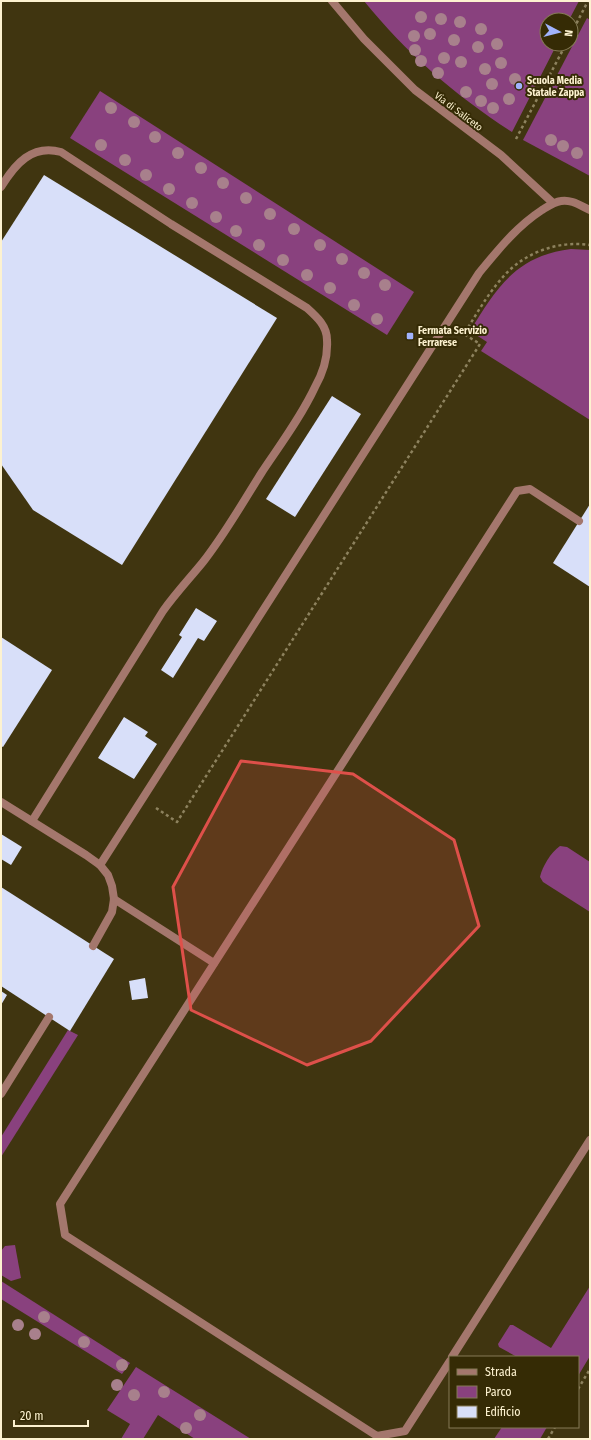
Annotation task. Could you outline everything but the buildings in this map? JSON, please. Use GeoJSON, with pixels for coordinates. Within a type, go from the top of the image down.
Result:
{"type":"FeatureCollection","features":[{"type":"Feature","properties":{"kind":"street","name":"Via di Saliceto"},"geometry":{"type":"LineString","coordinates":[[332,1],[364,39],[415,90],[501,155],[553,203]]}},
{"type":"Feature","properties":{"kind":"street"},"geometry":{"type":"LineString","coordinates":[[1,187],[17,165],[33,152],[52,149],[61,152],[171,224],[307,308],[318,318],[325,328],[327,339],[327,354],[322,371],[308,400],[223,534],[163,611],[32,821]]}},
{"type":"Feature","properties":{"kind":"street"},"geometry":{"type":"LineString","coordinates":[[100,865],[479,273],[512,233],[528,219],[553,203],[567,201],[590,210]]}},
{"type":"Feature","properties":{"kind":"street"},"geometry":{"type":"LineString","coordinates":[[449,1363],[405,1431],[377,1436],[65,1235],[60,1204],[516,492],[530,489],[579,521]]}},
{"type":"Feature","properties":{"kind":"street"},"geometry":{"type":"LineString","coordinates":[[1,802],[86,855],[100,865],[108,875],[112,886],[114,899],[112,912],[93,946]]}},
{"type":"Feature","properties":{"kind":"street"},"geometry":{"type":"LineString","coordinates":[[114,899],[214,962]]}},
{"type":"Feature","properties":{"kind":"street"},"geometry":{"type":"LineString","coordinates":[[1,1094],[49,1017]]}},
{"type":"Feature","properties":{"kind":"street"},"geometry":{"type":"LineString","coordinates":[[453,1356],[590,1140]]}},
{"type":"Feature","properties":{"kind":"path"},"geometry":{"type":"LineString","coordinates":[[579,18],[588,1]]}},
{"type":"Feature","properties":{"kind":"path"},"geometry":{"type":"LineString","coordinates":[[516,139],[562,52]]}},
{"type":"Feature","properties":{"kind":"path"},"geometry":{"type":"LineString","coordinates":[[142,800],[177,822],[480,344],[464,334],[497,283],[518,262],[539,252],[561,245],[590,245]]}},
{"type":"Feature","properties":{"kind":"path"},"geometry":{"type":"LineString","coordinates":[[579,1386],[590,1369]]}},
{"type":"Feature","properties":{"kind":"path"},"geometry":{"type":"LineString","coordinates":[[548,1439],[554,1428]]}},
{"type":"Feature","properties":{"kind":"highlighted area"},"geometry":{"type":"Polygon","coordinates":[[[241,761],[353,774],[454,840],[479,926],[371,1041],[307,1065],[191,1010],[173,887],[241,761]]]}},
{"type":"Feature","properties":{"kind":"green space","name":"Scuola Media Statale Zappa"},"geometry":{"type":"Polygon","coordinates":[[[364,1],[579,1],[573,12],[539,12],[539,52],[553,52],[512,132],[471,104],[433,72],[380,20],[364,1]]]}},
{"type":"Feature","properties":{"kind":"green space"},"geometry":{"type":"Polygon","coordinates":[[[587,18],[590,20],[590,176],[523,140],[569,52],[579,52],[579,33],[587,18]]]}},
{"type":"Feature","properties":{"kind":"green space"},"geometry":{"type":"Polygon","coordinates":[[[100,91],[414,292],[387,335],[70,138],[100,91]]]}},
{"type":"Feature","properties":{"kind":"green space"},"geometry":{"type":"Polygon","coordinates":[[[571,249],[590,250],[590,420],[481,351],[487,342],[470,331],[499,288],[522,266],[552,253],[571,249]]]}},
{"type":"Feature","properties":{"kind":"green space"},"geometry":{"type":"Polygon","coordinates":[[[560,846],[567,847],[590,862],[590,912],[543,882],[540,877],[547,860],[560,846]]]}},
{"type":"Feature","properties":{"kind":"green space"},"geometry":{"type":"Polygon","coordinates":[[[68,1030],[78,1035],[1,1157],[1,1137],[68,1030]]]}},
{"type":"Feature","properties":{"kind":"green space"},"geometry":{"type":"Polygon","coordinates":[[[15,1245],[21,1278],[11,1281],[1,1275],[1,1251],[5,1246],[15,1245]]]}},
{"type":"Feature","properties":{"kind":"green space"},"geometry":{"type":"Polygon","coordinates":[[[1,1281],[130,1363],[122,1374],[1,1299],[1,1281]]]}},
{"type":"Feature","properties":{"kind":"green space"},"geometry":{"type":"Polygon","coordinates":[[[590,1286],[590,1356],[579,1374],[579,1356],[515,1356],[499,1347],[498,1344],[510,1325],[513,1325],[551,1348],[590,1286]]]}},
{"type":"Feature","properties":{"kind":"green space"},"geometry":{"type":"Polygon","coordinates":[[[136,1367],[251,1439],[195,1439],[158,1415],[143,1439],[121,1439],[130,1424],[107,1410],[136,1367]]]}},
{"type":"Feature","properties":{"kind":"green space"},"geometry":{"type":"Polygon","coordinates":[[[501,1428],[546,1428],[540,1439],[494,1439],[501,1428]]]}},
{"type":"Feature","properties":{"kind":"place","name":"Scuola Media Statale Zappa"},"geometry":{"type":"Point","coordinates":[519,86]}},
{"type":"Feature","properties":{"kind":"place","name":"Fermata Servizio Ferrarese"},"geometry":{"type":"Point","coordinates":[410,336]}}]}
